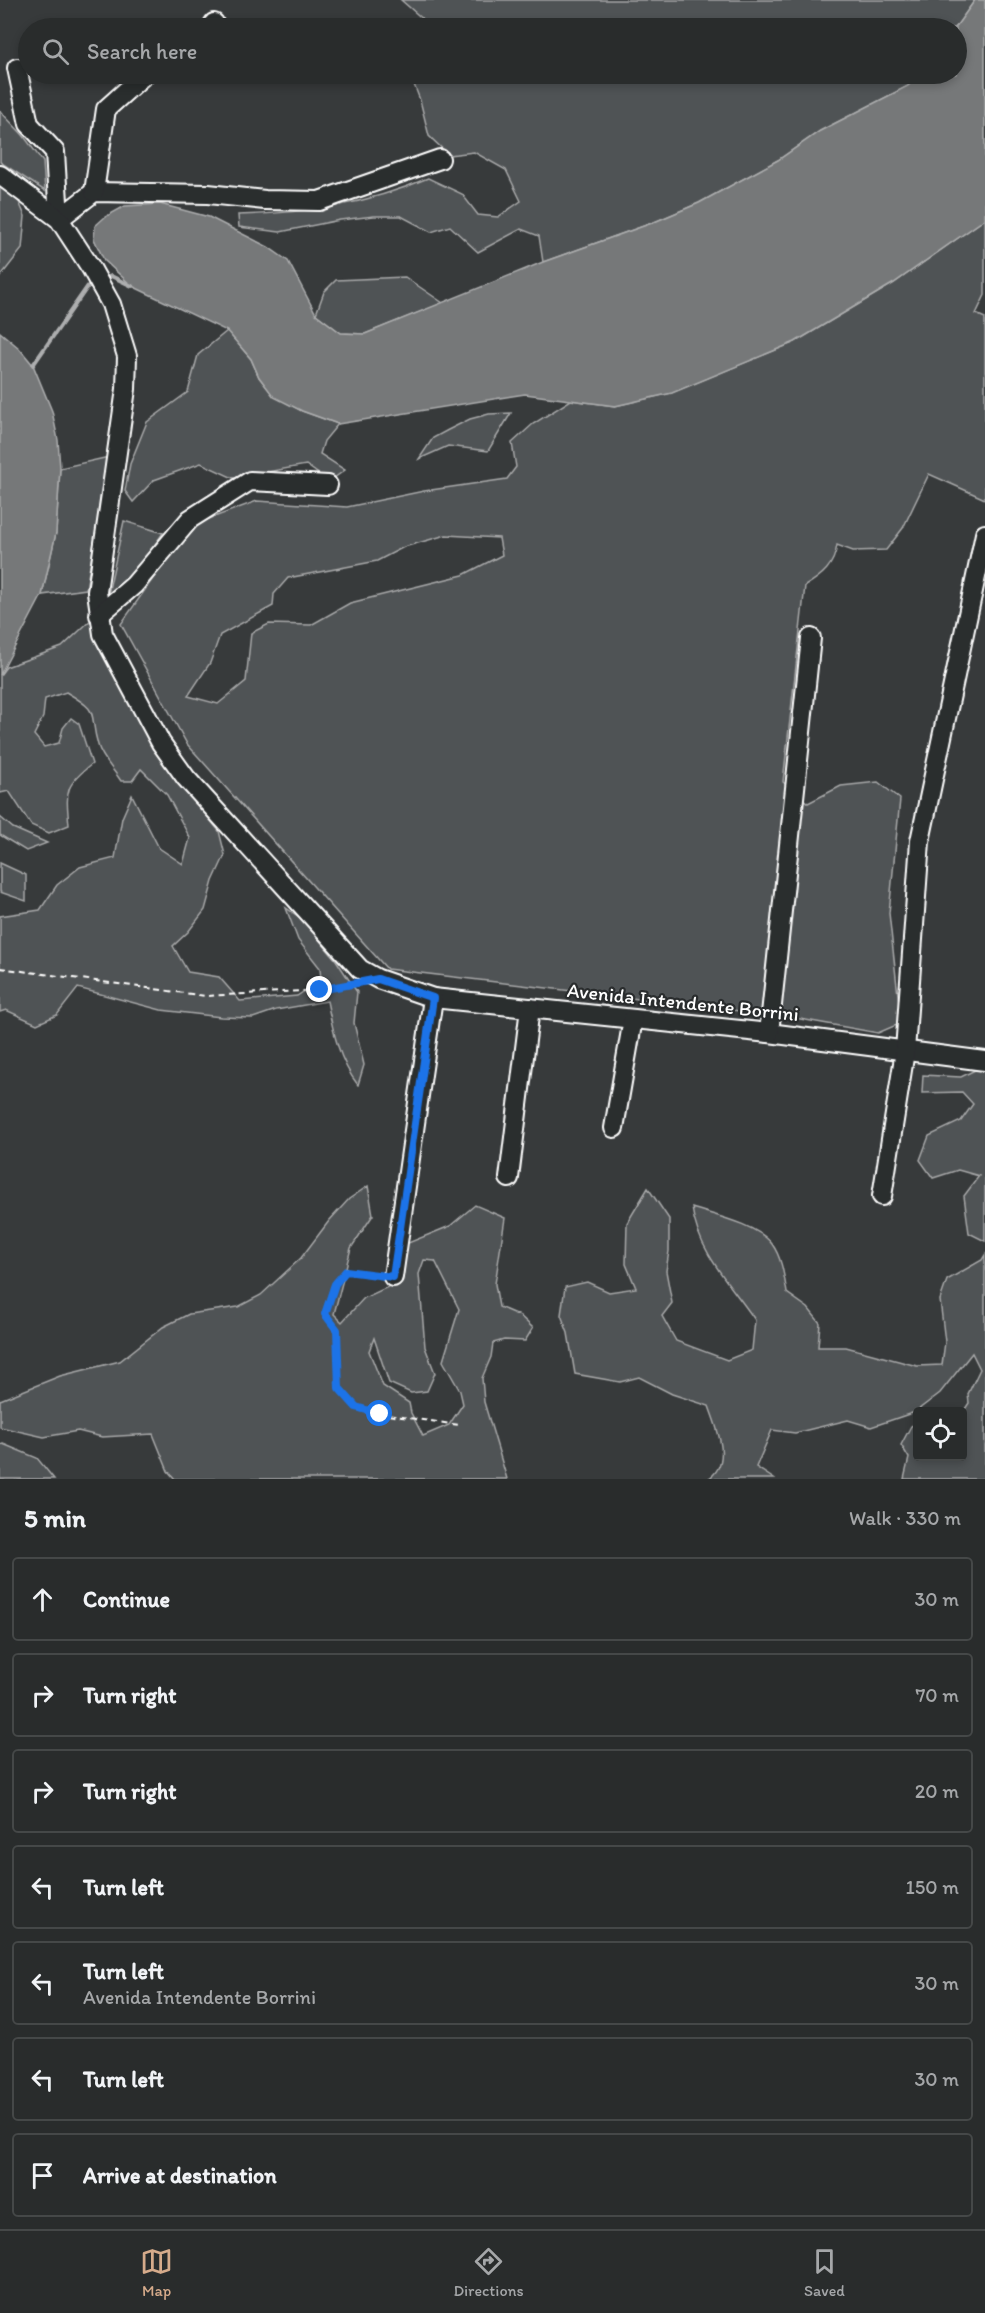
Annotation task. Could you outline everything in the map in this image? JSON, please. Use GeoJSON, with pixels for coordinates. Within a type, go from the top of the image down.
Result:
{"type":"FeatureCollection","features":[{"type":"Feature","properties":{"kind":"street"},"geometry":{"type":"LineString","coordinates":[[17,68],[18,73]]}},
{"type":"Feature","properties":{"kind":"street"},"geometry":{"type":"LineString","coordinates":[[20,84],[29,124],[55,152],[59,219]]}},
{"type":"Feature","properties":{"kind":"street"},"geometry":{"type":"LineString","coordinates":[[93,192],[106,109],[134,84]]}},
{"type":"Feature","properties":{"kind":"street"},"geometry":{"type":"LineString","coordinates":[[59,219],[93,192],[208,194],[265,200],[319,201],[440,159]]}},
{"type":"Feature","properties":{"kind":"street"},"geometry":{"type":"LineString","coordinates":[[0,175],[59,219]]}},
{"type":"Feature","properties":{"kind":"street","name":"Avenida Intendente Borrini"},"geometry":{"type":"LineString","coordinates":[[59,219],[111,304],[127,356],[126,389],[97,592],[103,634],[161,743],[186,778],[360,969],[378,979],[433,998],[769,1033],[985,1061]]}},
{"type":"Feature","properties":{"kind":"street"},"geometry":{"type":"LineString","coordinates":[[99,615],[134,585],[190,519],[250,481],[328,485]]}},
{"type":"Feature","properties":{"kind":"street"},"geometry":{"type":"LineString","coordinates":[[882,1196],[905,1052],[920,841],[985,534]]}},
{"type":"Feature","properties":{"kind":"street"},"geometry":{"type":"LineString","coordinates":[[769,1033],[811,638]]}},
{"type":"Feature","properties":{"kind":"street"},"geometry":{"type":"LineString","coordinates":[[393,1277],[433,998]]}},
{"type":"Feature","properties":{"kind":"street"},"geometry":{"type":"LineString","coordinates":[[510,1178],[530,1008]]}},
{"type":"Feature","properties":{"kind":"street"},"geometry":{"type":"LineString","coordinates":[[614,1128],[633,1019]]}},
{"type":"Feature","properties":{"kind":"path"},"geometry":{"type":"LineString","coordinates":[[0,968],[206,996],[320,990],[378,979]]}},
{"type":"Feature","properties":{"kind":"path"},"geometry":{"type":"LineString","coordinates":[[393,1277],[346,1271],[335,1284],[325,1314],[337,1330],[339,1388],[356,1407],[380,1414],[459,1425]]}},
{"type":"Feature","properties":{"kind":"shaded area"},"geometry":{"type":"Polygon","coordinates":[[[401,0],[975,0],[962,18],[422,18],[401,0]]]}},
{"type":"Feature","properties":{"kind":"shaded area"},"geometry":{"type":"Polygon","coordinates":[[[975,0],[985,0],[985,219],[894,283],[795,342],[672,393],[615,406],[525,394],[338,424],[302,411],[274,397],[259,377],[251,359],[227,331],[132,286],[104,260],[94,239],[95,226],[105,217],[125,206],[160,204],[209,217],[268,247],[288,261],[316,314],[341,333],[365,334],[543,262],[652,223],[699,203],[778,160],[820,131],[910,84],[967,84],[967,18],[962,18],[975,0]]]}},
{"type":"Feature","properties":{"kind":"shaded area"},"geometry":{"type":"Polygon","coordinates":[[[414,84],[910,84],[820,131],[778,160],[699,203],[652,223],[543,262],[539,236],[521,229],[478,252],[450,226],[431,232],[401,216],[340,220],[280,232],[239,227],[238,215],[312,210],[335,206],[382,195],[428,178],[462,194],[478,215],[498,217],[521,201],[506,170],[474,152],[449,155],[429,136],[414,84]]]}},
{"type":"Feature","properties":{"kind":"shaded area"},"geometry":{"type":"Polygon","coordinates":[[[0,111],[23,135],[43,162],[45,191],[0,162],[0,111]]]}},
{"type":"Feature","properties":{"kind":"shaded area"},"geometry":{"type":"Polygon","coordinates":[[[0,187],[16,195],[25,216],[22,249],[0,277],[0,187]]]}},
{"type":"Feature","properties":{"kind":"shaded area"},"geometry":{"type":"Polygon","coordinates":[[[985,219],[985,295],[976,314],[985,318],[985,499],[929,474],[903,528],[886,550],[853,551],[837,545],[827,569],[805,586],[783,782],[808,803],[841,786],[878,782],[900,799],[889,913],[901,1023],[878,1033],[789,1017],[387,969],[187,744],[121,624],[190,526],[257,501],[347,507],[424,491],[507,479],[516,467],[512,443],[533,424],[571,400],[615,406],[671,393],[795,342],[894,283],[985,219]],[[446,535],[404,547],[377,561],[288,578],[274,594],[273,606],[220,635],[210,663],[188,696],[218,704],[246,681],[251,633],[269,624],[311,625],[350,603],[463,575],[502,555],[499,538],[446,535]]]}},
{"type":"Feature","properties":{"kind":"shaded area"},"geometry":{"type":"Polygon","coordinates":[[[405,277],[443,303],[365,334],[341,333],[316,314],[324,292],[336,280],[405,277]]]}},
{"type":"Feature","properties":{"kind":"shaded area"},"geometry":{"type":"Polygon","coordinates":[[[227,331],[251,359],[259,377],[274,396],[302,411],[338,424],[324,441],[320,454],[345,470],[334,478],[320,475],[306,465],[233,478],[201,463],[154,480],[133,502],[125,491],[130,464],[147,422],[188,392],[198,355],[227,331]]]}},
{"type":"Feature","properties":{"kind":"shaded area"},"geometry":{"type":"Polygon","coordinates":[[[0,332],[19,348],[33,365],[52,411],[58,440],[60,468],[56,533],[42,595],[0,675],[0,332]]]}},
{"type":"Feature","properties":{"kind":"shaded area"},"geometry":{"type":"Polygon","coordinates":[[[511,413],[488,451],[448,446],[419,459],[433,438],[470,419],[489,414],[511,413]]]}},
{"type":"Feature","properties":{"kind":"shaded area"},"geometry":{"type":"Polygon","coordinates":[[[109,457],[86,589],[42,595],[56,533],[60,468],[109,457]]]}},
{"type":"Feature","properties":{"kind":"shaded area"},"geometry":{"type":"Polygon","coordinates":[[[124,521],[163,533],[127,584],[108,594],[124,521]]]}},
{"type":"Feature","properties":{"kind":"shaded area"},"geometry":{"type":"Polygon","coordinates":[[[92,619],[181,784],[219,831],[225,855],[213,881],[205,910],[188,932],[173,946],[188,972],[219,977],[240,1001],[297,996],[321,980],[320,968],[298,940],[286,908],[302,919],[336,960],[357,992],[354,1023],[364,1065],[358,1085],[341,1056],[327,1001],[276,1010],[253,1018],[221,1017],[161,1010],[78,988],[57,1015],[37,1024],[6,1010],[0,1012],[0,916],[40,910],[57,885],[80,867],[115,858],[122,818],[132,795],[159,848],[183,864],[190,838],[167,795],[141,769],[132,781],[121,781],[100,750],[89,709],[66,692],[45,699],[43,717],[34,735],[44,747],[59,743],[63,728],[71,718],[79,724],[92,764],[76,778],[69,790],[67,804],[69,825],[49,833],[31,825],[9,791],[0,793],[0,675],[6,667],[62,647],[92,619]]]}},
{"type":"Feature","properties":{"kind":"shaded area"},"geometry":{"type":"Polygon","coordinates":[[[0,817],[13,828],[47,843],[26,851],[0,835],[0,817]]]}},
{"type":"Feature","properties":{"kind":"shaded area"},"geometry":{"type":"Polygon","coordinates":[[[0,863],[26,875],[26,901],[0,892],[0,863]]]}},
{"type":"Feature","properties":{"kind":"shaded area"},"geometry":{"type":"Polygon","coordinates":[[[979,1068],[985,1069],[985,1241],[969,1233],[964,1196],[979,1176],[958,1170],[933,1178],[920,1160],[929,1136],[961,1121],[973,1104],[962,1092],[922,1093],[923,1075],[961,1077],[979,1068]]]}},
{"type":"Feature","properties":{"kind":"shaded area"},"geometry":{"type":"Polygon","coordinates":[[[368,1186],[373,1215],[351,1248],[334,1314],[342,1322],[364,1298],[388,1287],[408,1243],[450,1226],[475,1205],[505,1218],[495,1284],[499,1307],[520,1316],[533,1328],[525,1341],[504,1340],[493,1343],[491,1357],[482,1378],[484,1402],[507,1479],[175,1479],[168,1471],[153,1434],[102,1437],[78,1431],[44,1437],[0,1427],[0,1400],[60,1376],[120,1361],[163,1327],[189,1314],[238,1307],[261,1295],[301,1258],[349,1199],[368,1186]],[[424,1260],[419,1274],[425,1347],[435,1373],[427,1391],[411,1393],[389,1383],[374,1338],[369,1351],[383,1386],[409,1403],[411,1413],[423,1436],[449,1425],[463,1404],[460,1391],[443,1361],[459,1309],[435,1261],[424,1260]]]}},
{"type":"Feature","properties":{"kind":"shaded area"},"geometry":{"type":"Polygon","coordinates":[[[648,1188],[669,1219],[669,1251],[666,1271],[672,1303],[662,1316],[676,1341],[727,1360],[752,1350],[755,1320],[708,1254],[695,1224],[692,1208],[746,1226],[757,1231],[772,1244],[784,1274],[787,1293],[808,1308],[820,1323],[818,1347],[846,1347],[917,1366],[942,1365],[945,1342],[940,1300],[947,1280],[982,1260],[985,1255],[985,1479],[904,1479],[909,1458],[901,1445],[913,1425],[913,1461],[967,1461],[968,1394],[980,1369],[972,1353],[940,1393],[922,1407],[913,1407],[913,1413],[871,1427],[848,1420],[795,1433],[772,1430],[756,1467],[774,1479],[708,1479],[716,1472],[721,1455],[719,1435],[709,1406],[672,1394],[639,1377],[620,1382],[575,1374],[568,1333],[561,1315],[565,1287],[587,1282],[609,1292],[636,1288],[626,1264],[627,1223],[648,1188]]]}},
{"type":"Feature","properties":{"kind":"shaded area"},"geometry":{"type":"Polygon","coordinates":[[[3,1444],[37,1458],[54,1479],[0,1479],[0,1445],[3,1444]]]}},
{"type":"Feature","properties":{"kind":"waterway"},"geometry":{"type":"LineString","coordinates":[[103,280],[111,276],[132,286]]}},
{"type":"Feature","properties":{"kind":"waterway"},"geometry":{"type":"LineString","coordinates":[[33,365],[88,286],[93,284]]}},
{"type":"Feature","properties":{"kind":"route"},"geometry":{"type":"LineString","coordinates":[[320,990],[378,979],[433,998],[393,1277],[346,1271],[335,1284],[325,1314],[337,1330],[339,1388],[356,1407],[380,1414]]}}]}
